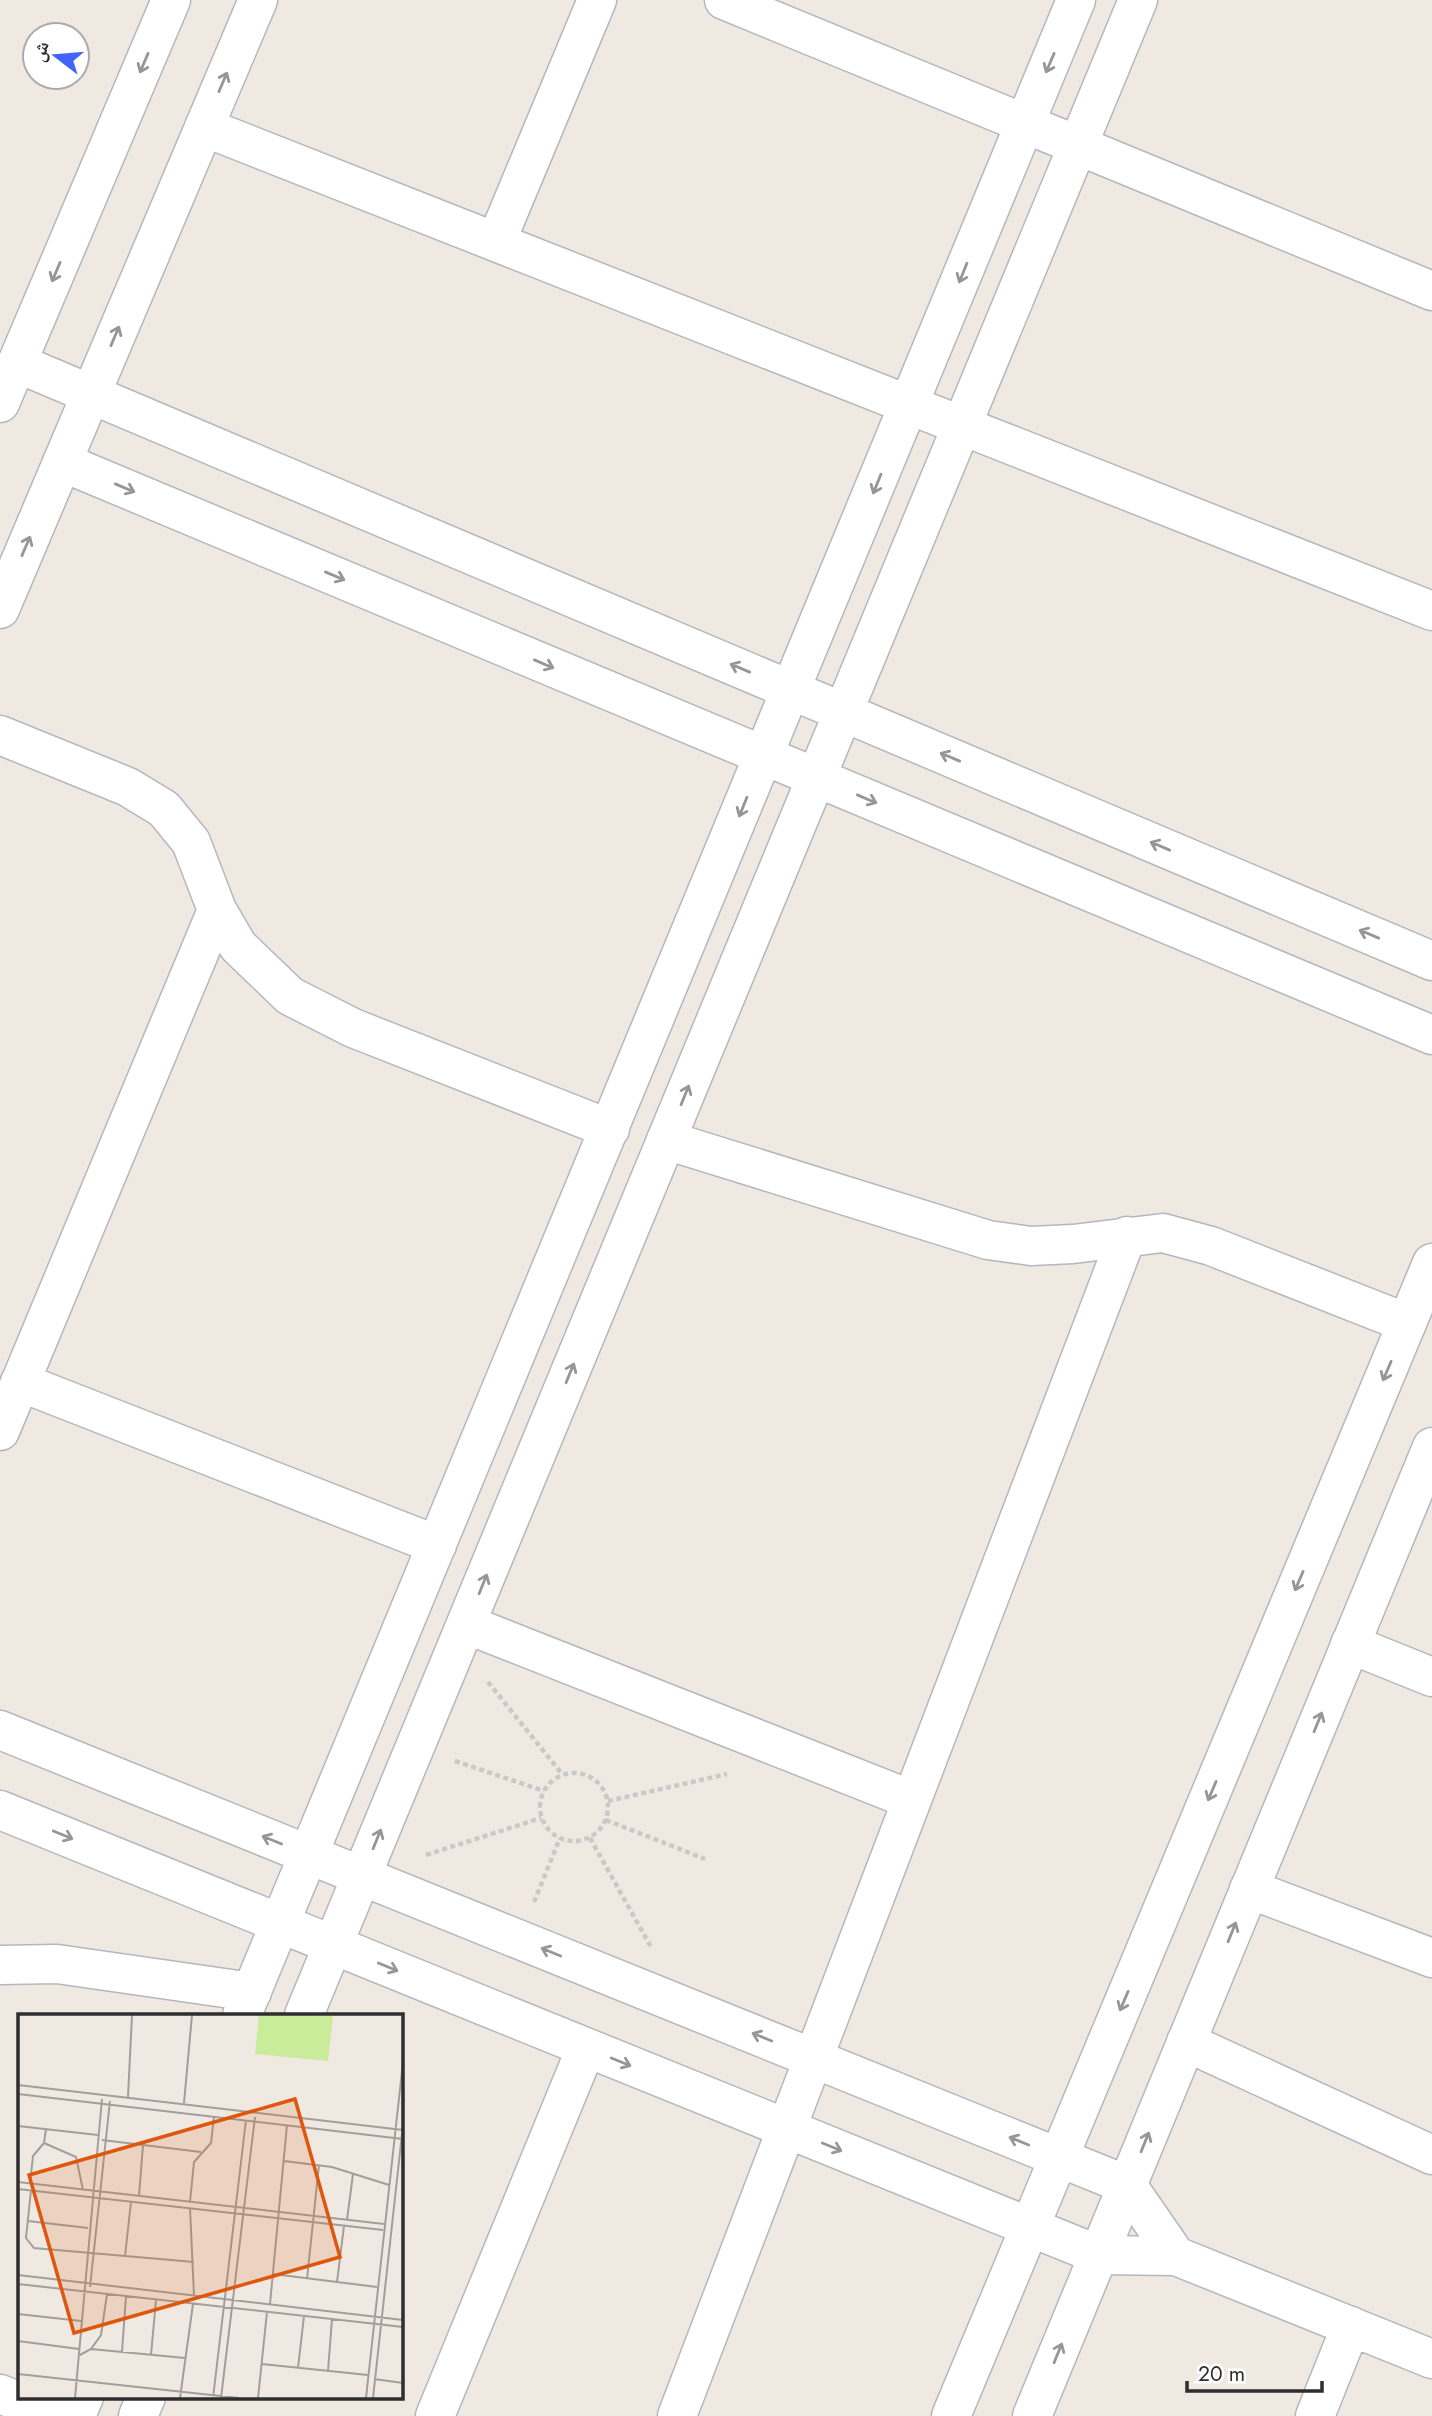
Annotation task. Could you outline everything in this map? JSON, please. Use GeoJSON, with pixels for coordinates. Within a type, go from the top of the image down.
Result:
{"type":"FeatureCollection","features":[{"type":"Feature","properties":{"kind":"street"},"geometry":{"type":"LineString","coordinates":[[0,404],[171,0]]}},
{"type":"Feature","properties":{"kind":"street"},"geometry":{"type":"LineString","coordinates":[[0,608],[258,0]]}},
{"type":"Feature","properties":{"kind":"street"},"geometry":{"type":"LineString","coordinates":[[496,242],[597,0]]}},
{"type":"Feature","properties":{"kind":"street"},"geometry":{"type":"LineString","coordinates":[[724,0],[1432,291]]}},
{"type":"Feature","properties":{"kind":"street"},"geometry":{"type":"LineString","coordinates":[[0,1965],[57,1964],[247,2004],[1076,0]]}},
{"type":"Feature","properties":{"kind":"street"},"geometry":{"type":"LineString","coordinates":[[304,2014],[1138,0]]}},
{"type":"Feature","properties":{"kind":"street"},"geometry":{"type":"LineString","coordinates":[[204,127],[962,425],[1428,598]]}},
{"type":"Feature","properties":{"kind":"street"},"geometry":{"type":"LineString","coordinates":[[17,363],[1432,961]]}},
{"type":"Feature","properties":{"kind":"street"},"geometry":{"type":"LineString","coordinates":[[62,462],[1432,1035]]}},
{"type":"Feature","properties":{"kind":"street"},"geometry":{"type":"LineString","coordinates":[[0,735],[128,787],[164,809],[191,842],[218,910],[238,946],[290,996],[353,1028],[610,1129]]}},
{"type":"Feature","properties":{"kind":"street"},"geometry":{"type":"LineString","coordinates":[[0,1430],[218,910]]}},
{"type":"Feature","properties":{"kind":"street"},"geometry":{"type":"LineString","coordinates":[[666,1140],[988,1240],[1031,1246],[1063,1245],[1163,1233],[1210,1246],[1407,1323]]}},
{"type":"Feature","properties":{"kind":"street"},"geometry":{"type":"LineString","coordinates":[[677,2416],[1127,1236]]}},
{"type":"Feature","properties":{"kind":"street"},"geometry":{"type":"LineString","coordinates":[[951,2416],[1432,1263]]}},
{"type":"Feature","properties":{"kind":"street"},"geometry":{"type":"LineString","coordinates":[[20,1382],[437,1545]]}},
{"type":"Feature","properties":{"kind":"street"},"geometry":{"type":"LineString","coordinates":[[1032,2416],[1432,1447]]}},
{"type":"Feature","properties":{"kind":"street"},"geometry":{"type":"LineString","coordinates":[[462,1634],[912,1800]]}},
{"type":"Feature","properties":{"kind":"street"},"geometry":{"type":"LineString","coordinates":[[1350,1644],[1432,1677]]}},
{"type":"Feature","properties":{"kind":"street"},"geometry":{"type":"LineString","coordinates":[[0,1730],[1127,2185],[1176,2256]]}},
{"type":"Feature","properties":{"kind":"street"},"geometry":{"type":"LineString","coordinates":[[0,1810],[1098,2255],[1176,2256],[1432,2358]]}},
{"type":"Feature","properties":{"kind":"street"},"geometry":{"type":"LineString","coordinates":[[1249,1889],[1432,1958]]}},
{"type":"Feature","properties":{"kind":"street"},"geometry":{"type":"LineString","coordinates":[[1186,2042],[1432,2155]]}},
{"type":"Feature","properties":{"kind":"street"},"geometry":{"type":"LineString","coordinates":[[435,2416],[586,2048]]}},
{"type":"Feature","properties":{"kind":"street"},"geometry":{"type":"LineString","coordinates":[[1315,2416],[1351,2326]]}},
{"type":"Feature","properties":{"kind":"street"},"geometry":{"type":"LineString","coordinates":[[0,2394],[55,2416]]}},
{"type":"Feature","properties":{"kind":"street"},"geometry":{"type":"LineString","coordinates":[[76,2416],[84,2398]]}},
{"type":"Feature","properties":{"kind":"street"},"geometry":{"type":"LineString","coordinates":[[138,2416],[146,2398]]}},
{"type":"Feature","properties":{"kind":"path"},"geometry":{"type":"LineString","coordinates":[[462,1634],[562,1774]]}},
{"type":"Feature","properties":{"kind":"path"},"geometry":{"type":"LineString","coordinates":[[415,1747],[544,1791]]}},
{"type":"Feature","properties":{"kind":"path"},"geometry":{"type":"LineString","coordinates":[[577,1772],[591,1777],[602,1787],[608,1801],[606,1820],[590,1838],[575,1842],[560,1838],[548,1830],[541,1818],[540,1804],[544,1791],[551,1781],[562,1774],[577,1772]]}},
{"type":"Feature","properties":{"kind":"path"},"geometry":{"type":"LineString","coordinates":[[608,1801],[737,1772]]}},
{"type":"Feature","properties":{"kind":"path"},"geometry":{"type":"LineString","coordinates":[[361,1876],[541,1818]]}},
{"type":"Feature","properties":{"kind":"path"},"geometry":{"type":"LineString","coordinates":[[606,1820],[705,1859]]}},
{"type":"Feature","properties":{"kind":"path"},"geometry":{"type":"LineString","coordinates":[[520,1940],[560,1838]]}},
{"type":"Feature","properties":{"kind":"path"},"geometry":{"type":"LineString","coordinates":[[590,1838],[685,2006]]}}]}
